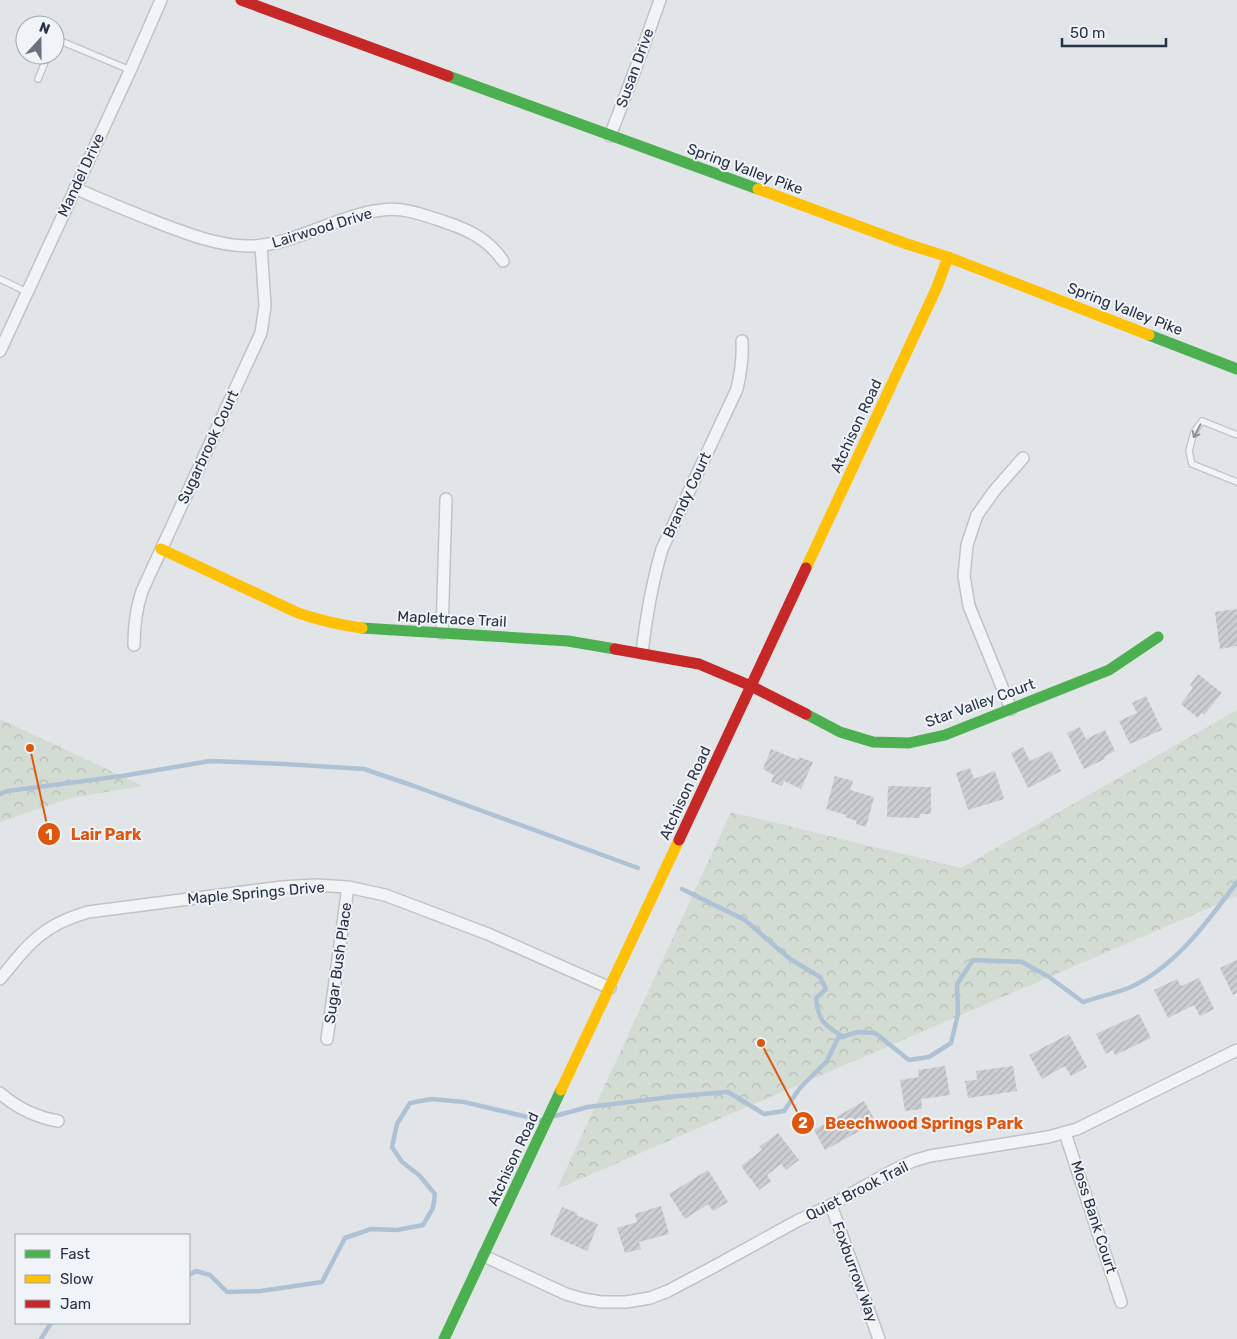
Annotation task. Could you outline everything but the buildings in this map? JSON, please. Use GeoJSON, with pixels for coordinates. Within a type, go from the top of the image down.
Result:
{"type":"FeatureCollection","features":[{"type":"Feature","properties":{"kind":"street","name":"Mandel Drive"},"geometry":{"type":"LineString","coordinates":[[0,350],[161,0]]}},
{"type":"Feature","properties":{"kind":"street","name":"Spring Valley Pike"},"geometry":{"type":"LineString","coordinates":[[241,0],[907,244],[948,257],[1237,369]]}},
{"type":"Feature","properties":{"kind":"street","name":"Susan Drive"},"geometry":{"type":"LineString","coordinates":[[610,136],[660,0]]}},
{"type":"Feature","properties":{"kind":"street","name":"Lairwood Drive"},"geometry":{"type":"LineString","coordinates":[[75,188],[198,238],[248,246],[280,242],[357,215],[382,210],[413,212],[474,233],[490,245],[504,261]]}},
{"type":"Feature","properties":{"kind":"street","name":"Sugarbrook Court"},"geometry":{"type":"LineString","coordinates":[[134,645],[136,608],[142,591],[245,370],[260,333],[265,306],[261,245]]}},
{"type":"Feature","properties":{"kind":"street","name":"Atchison Road"},"geometry":{"type":"LineString","coordinates":[[444,1339],[937,287],[948,257]]}},
{"type":"Feature","properties":{"kind":"street","name":"Brandy Court"},"geometry":{"type":"LineString","coordinates":[[642,653],[654,574],[662,549],[737,389],[741,372],[742,341]]}},
{"type":"Feature","properties":{"kind":"street"},"geometry":{"type":"LineString","coordinates":[[1010,709],[969,606],[964,576],[967,545],[977,515],[995,490],[1023,458]]}},
{"type":"Feature","properties":{"kind":"street"},"geometry":{"type":"LineString","coordinates":[[442,633],[446,499]]}},
{"type":"Feature","properties":{"kind":"street","name":"Mapletrace Trail"},"geometry":{"type":"LineString","coordinates":[[161,549],[298,613],[321,621],[379,630],[568,641],[699,664],[751,686]]}},
{"type":"Feature","properties":{"kind":"street","name":"Star Valley Court"},"geometry":{"type":"LineString","coordinates":[[751,686],[840,732],[873,742],[909,743],[945,735],[1109,670],[1158,638]]}},
{"type":"Feature","properties":{"kind":"street","name":"Maple Springs Drive"},"geometry":{"type":"LineString","coordinates":[[0,979],[38,936],[52,926],[88,912],[282,887],[315,885],[348,887],[385,895],[488,934],[610,988]]}},
{"type":"Feature","properties":{"kind":"street","name":"Sugar Bush Place"},"geometry":{"type":"LineString","coordinates":[[327,1039],[348,887]]}},
{"type":"Feature","properties":{"kind":"street","name":"Quiet Brook Trail"},"geometry":{"type":"LineString","coordinates":[[484,1256],[583,1300],[626,1302],[650,1298],[668,1291],[797,1221],[831,1205],[892,1170],[930,1156],[1048,1138],[1077,1129],[1237,1050]]}},
{"type":"Feature","properties":{"kind":"street"},"geometry":{"type":"LineString","coordinates":[[0,1093],[11,1103],[28,1112],[58,1121]]}},
{"type":"Feature","properties":{"kind":"street","name":"Moss Bank Court"},"geometry":{"type":"LineString","coordinates":[[1065,1133],[1122,1302]]}},
{"type":"Feature","properties":{"kind":"street","name":"Foxburrow Way"},"geometry":{"type":"LineString","coordinates":[[831,1205],[879,1339]]}},
{"type":"Feature","properties":{"kind":"lane"},"geometry":{"type":"LineString","coordinates":[[65,43],[130,70]]}},
{"type":"Feature","properties":{"kind":"lane"},"geometry":{"type":"LineString","coordinates":[[38,79],[44,65]]}},
{"type":"Feature","properties":{"kind":"lane"},"geometry":{"type":"LineString","coordinates":[[0,279],[27,292]]}},
{"type":"Feature","properties":{"kind":"lane"},"geometry":{"type":"LineString","coordinates":[[1237,434],[1202,421],[1194,432],[1189,451],[1192,464],[1237,482]]}},
{"type":"Feature","properties":{"kind":"green space"},"geometry":{"type":"Polygon","coordinates":[[[1237,710],[1237,896],[557,1189],[731,812],[961,868],[1237,710]]]}},
{"type":"Feature","properties":{"kind":"green space"},"geometry":{"type":"Polygon","coordinates":[[[0,719],[143,786],[71,798],[0,822],[0,719]]]}},
{"type":"Feature","properties":{"kind":"waterway"},"geometry":{"type":"LineString","coordinates":[[0,794],[8,791],[122,776],[210,761],[364,769],[638,868]]}},
{"type":"Feature","properties":{"kind":"waterway"},"geometry":{"type":"LineString","coordinates":[[555,1116],[588,1107],[728,1092],[764,1114],[784,1111],[800,1088],[827,1061],[838,1038],[858,1032],[875,1033],[909,1060],[929,1057],[951,1043],[958,1014],[957,984],[973,960],[1022,962],[1049,977],[1083,1002],[1131,987],[1162,967],[1177,955],[1203,927],[1237,882]]}},
{"type":"Feature","properties":{"kind":"waterway"},"geometry":{"type":"LineString","coordinates":[[682,889],[745,920],[790,959],[820,977],[826,989],[816,998],[819,1013],[827,1026],[843,1037]]}},
{"type":"Feature","properties":{"kind":"waterway"},"geometry":{"type":"LineString","coordinates":[[190,1274],[196,1271],[210,1275],[227,1292],[261,1291],[322,1282],[345,1238],[371,1229],[397,1230],[423,1225],[433,1208],[435,1194],[419,1175],[402,1162],[392,1147],[397,1124],[410,1103],[431,1099],[464,1102],[542,1120]]}},
{"type":"Feature","properties":{"kind":"waterway"},"geometry":{"type":"LineString","coordinates":[[41,1339],[50,1324]]}},
{"type":"Feature","properties":{"kind":"traffic: fast"},"geometry":{"type":"LineString","coordinates":[[448,76],[758,189]]}},
{"type":"Feature","properties":{"kind":"traffic: fast"},"geometry":{"type":"LineString","coordinates":[[1149,335],[1237,369]]}},
{"type":"Feature","properties":{"kind":"traffic: fast"},"geometry":{"type":"LineString","coordinates":[[362,628],[568,641],[615,649]]}},
{"type":"Feature","properties":{"kind":"traffic: fast"},"geometry":{"type":"LineString","coordinates":[[806,714],[840,732],[873,742],[909,743],[945,735],[1109,670],[1158,637]]}},
{"type":"Feature","properties":{"kind":"traffic: fast"},"geometry":{"type":"LineString","coordinates":[[444,1339],[561,1090]]}},
{"type":"Feature","properties":{"kind":"traffic: slow"},"geometry":{"type":"LineString","coordinates":[[758,189],[907,244],[948,257],[1149,335]]}},
{"type":"Feature","properties":{"kind":"traffic: slow"},"geometry":{"type":"LineString","coordinates":[[806,568],[937,287],[948,257]]}},
{"type":"Feature","properties":{"kind":"traffic: slow"},"geometry":{"type":"LineString","coordinates":[[161,549],[298,613],[329,622],[362,628]]}},
{"type":"Feature","properties":{"kind":"traffic: slow"},"geometry":{"type":"LineString","coordinates":[[561,1090],[679,840]]}},
{"type":"Feature","properties":{"kind":"traffic: jam"},"geometry":{"type":"LineString","coordinates":[[241,0],[448,76]]}},
{"type":"Feature","properties":{"kind":"traffic: jam"},"geometry":{"type":"LineString","coordinates":[[679,840],[806,568]]}},
{"type":"Feature","properties":{"kind":"traffic: jam"},"geometry":{"type":"LineString","coordinates":[[615,649],[699,664],[751,686],[806,714]]}},
{"type":"Feature","properties":{"kind":"place","name":"Lair Park"},"geometry":{"type":"Point","coordinates":[30,748]}},
{"type":"Feature","properties":{"kind":"place","name":"Beechwood Springs Park"},"geometry":{"type":"Point","coordinates":[761,1043]}}]}
